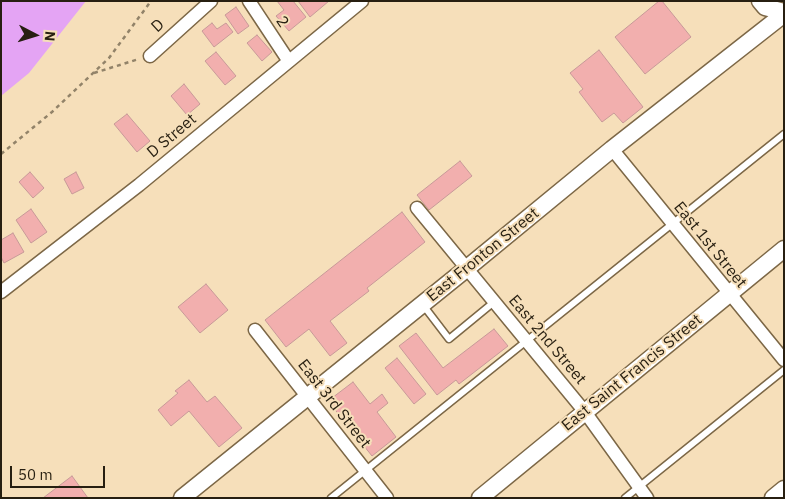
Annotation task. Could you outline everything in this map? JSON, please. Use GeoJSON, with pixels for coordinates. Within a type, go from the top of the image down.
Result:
{"type":"FeatureCollection","features":[{"type":"Feature","properties":{"kind":"main road"},"geometry":{"type":"LineString","coordinates":[[760,1],[764,7],[784,13]]}},
{"type":"Feature","properties":{"kind":"main road","name":"East Fronton Street"},"geometry":{"type":"LineString","coordinates":[[182,498],[466,270],[612,149],[784,13]]}},
{"type":"Feature","properties":{"kind":"main road","name":"East Saint Francis Street"},"geometry":{"type":"LineString","coordinates":[[480,498],[784,249]]}},
{"type":"Feature","properties":{"kind":"main road"},"geometry":{"type":"LineString","coordinates":[[772,498],[784,489]]}},
{"type":"Feature","properties":{"kind":"street","name":"D"},"geometry":{"type":"LineString","coordinates":[[150,56],[211,1]]}},
{"type":"Feature","properties":{"kind":"street","name":"2"},"geometry":{"type":"LineString","coordinates":[[249,1],[288,60]]}},
{"type":"Feature","properties":{"kind":"street","name":"D Street"},"geometry":{"type":"LineString","coordinates":[[1,292],[139,185],[288,60],[362,1]]}},
{"type":"Feature","properties":{"kind":"street","name":"East 1st Street"},"geometry":{"type":"LineString","coordinates":[[612,149],[728,294],[784,360]]}},
{"type":"Feature","properties":{"kind":"street","name":"East 2nd Street"},"geometry":{"type":"LineString","coordinates":[[416,208],[585,412],[647,498]]}},
{"type":"Feature","properties":{"kind":"street","name":"East 3rd Street"},"geometry":{"type":"LineString","coordinates":[[255,330],[387,498]]}},
{"type":"Feature","properties":{"kind":"lane"},"geometry":{"type":"LineString","coordinates":[[331,498],[784,134]]}},
{"type":"Feature","properties":{"kind":"lane"},"geometry":{"type":"LineString","coordinates":[[422,305],[449,339],[494,302]]}},
{"type":"Feature","properties":{"kind":"lane"},"geometry":{"type":"LineString","coordinates":[[625,498],[784,370]]}},
{"type":"Feature","properties":{"kind":"path"},"geometry":{"type":"LineString","coordinates":[[1,154],[52,112],[109,58],[151,1]]}},
{"type":"Feature","properties":{"kind":"path"},"geometry":{"type":"LineString","coordinates":[[93,73],[150,56]]}},
{"type":"Feature","properties":{"kind":"shaded area"},"geometry":{"type":"Polygon","coordinates":[[[1,1],[86,1],[29,73],[1,96],[1,1]]]}},
{"type":"Feature","properties":{"kind":"building"},"geometry":{"type":"Polygon","coordinates":[[[277,1],[293,1],[306,17],[289,31],[276,16],[284,10],[277,1]]]}},
{"type":"Feature","properties":{"kind":"building"},"geometry":{"type":"Polygon","coordinates":[[[298,1],[329,1],[310,17],[298,1]]]}},
{"type":"Feature","properties":{"kind":"building"},"geometry":{"type":"Polygon","coordinates":[[[659,1],[662,1],[691,37],[645,74],[615,37],[659,1]]]}},
{"type":"Feature","properties":{"kind":"building"},"geometry":{"type":"Polygon","coordinates":[[[236,7],[249,26],[238,34],[225,15],[236,7]]]}},
{"type":"Feature","properties":{"kind":"building"},"geometry":{"type":"Polygon","coordinates":[[[212,23],[217,29],[226,23],[233,32],[214,47],[202,31],[212,23]]]}},
{"type":"Feature","properties":{"kind":"building"},"geometry":{"type":"Polygon","coordinates":[[[257,35],[272,52],[262,61],[247,43],[257,35]]]}},
{"type":"Feature","properties":{"kind":"building"},"geometry":{"type":"Polygon","coordinates":[[[599,50],[643,107],[623,123],[614,113],[602,122],[579,92],[583,89],[570,73],[599,50]]]}},
{"type":"Feature","properties":{"kind":"building"},"geometry":{"type":"Polygon","coordinates":[[[216,52],[236,76],[225,85],[205,61],[216,52]]]}},
{"type":"Feature","properties":{"kind":"building"},"geometry":{"type":"Polygon","coordinates":[[[184,84],[200,104],[187,115],[171,96],[184,84]]]}},
{"type":"Feature","properties":{"kind":"building"},"geometry":{"type":"Polygon","coordinates":[[[127,114],[150,141],[137,152],[114,124],[127,114]]]}},
{"type":"Feature","properties":{"kind":"building"},"geometry":{"type":"Polygon","coordinates":[[[460,161],[472,176],[429,210],[417,195],[460,161]]]}},
{"type":"Feature","properties":{"kind":"building"},"geometry":{"type":"Polygon","coordinates":[[[30,172],[44,188],[33,198],[19,182],[30,172]]]}},
{"type":"Feature","properties":{"kind":"building"},"geometry":{"type":"Polygon","coordinates":[[[76,172],[84,188],[72,194],[64,179],[76,172]]]}},
{"type":"Feature","properties":{"kind":"building"},"geometry":{"type":"Polygon","coordinates":[[[31,209],[47,232],[31,243],[16,220],[31,209]]]}},
{"type":"Feature","properties":{"kind":"building"},"geometry":{"type":"Polygon","coordinates":[[[402,212],[425,242],[367,288],[369,291],[330,321],[347,343],[330,356],[309,329],[286,347],[265,320],[402,212]]]}},
{"type":"Feature","properties":{"kind":"building"},"geometry":{"type":"Polygon","coordinates":[[[13,233],[24,252],[4,263],[1,257],[1,240],[13,233]]]}},
{"type":"Feature","properties":{"kind":"building"},"geometry":{"type":"Polygon","coordinates":[[[206,284],[228,310],[200,333],[178,307],[206,284]]]}},
{"type":"Feature","properties":{"kind":"building"},"geometry":{"type":"Polygon","coordinates":[[[494,329],[508,346],[459,384],[456,380],[437,395],[399,346],[416,333],[443,368],[494,329]]]}},
{"type":"Feature","properties":{"kind":"building"},"geometry":{"type":"Polygon","coordinates":[[[397,358],[426,394],[414,404],[385,368],[397,358]]]}},
{"type":"Feature","properties":{"kind":"building"},"geometry":{"type":"Polygon","coordinates":[[[189,380],[207,402],[215,396],[242,428],[219,447],[189,411],[171,426],[158,410],[178,393],[175,391],[189,380]]]}},
{"type":"Feature","properties":{"kind":"building"},"geometry":{"type":"Polygon","coordinates":[[[353,382],[370,404],[382,394],[388,403],[377,412],[396,437],[372,456],[328,401],[353,382]]]}},
{"type":"Feature","properties":{"kind":"building"},"geometry":{"type":"Polygon","coordinates":[[[72,476],[88,498],[43,498],[72,476]]]}}]}
